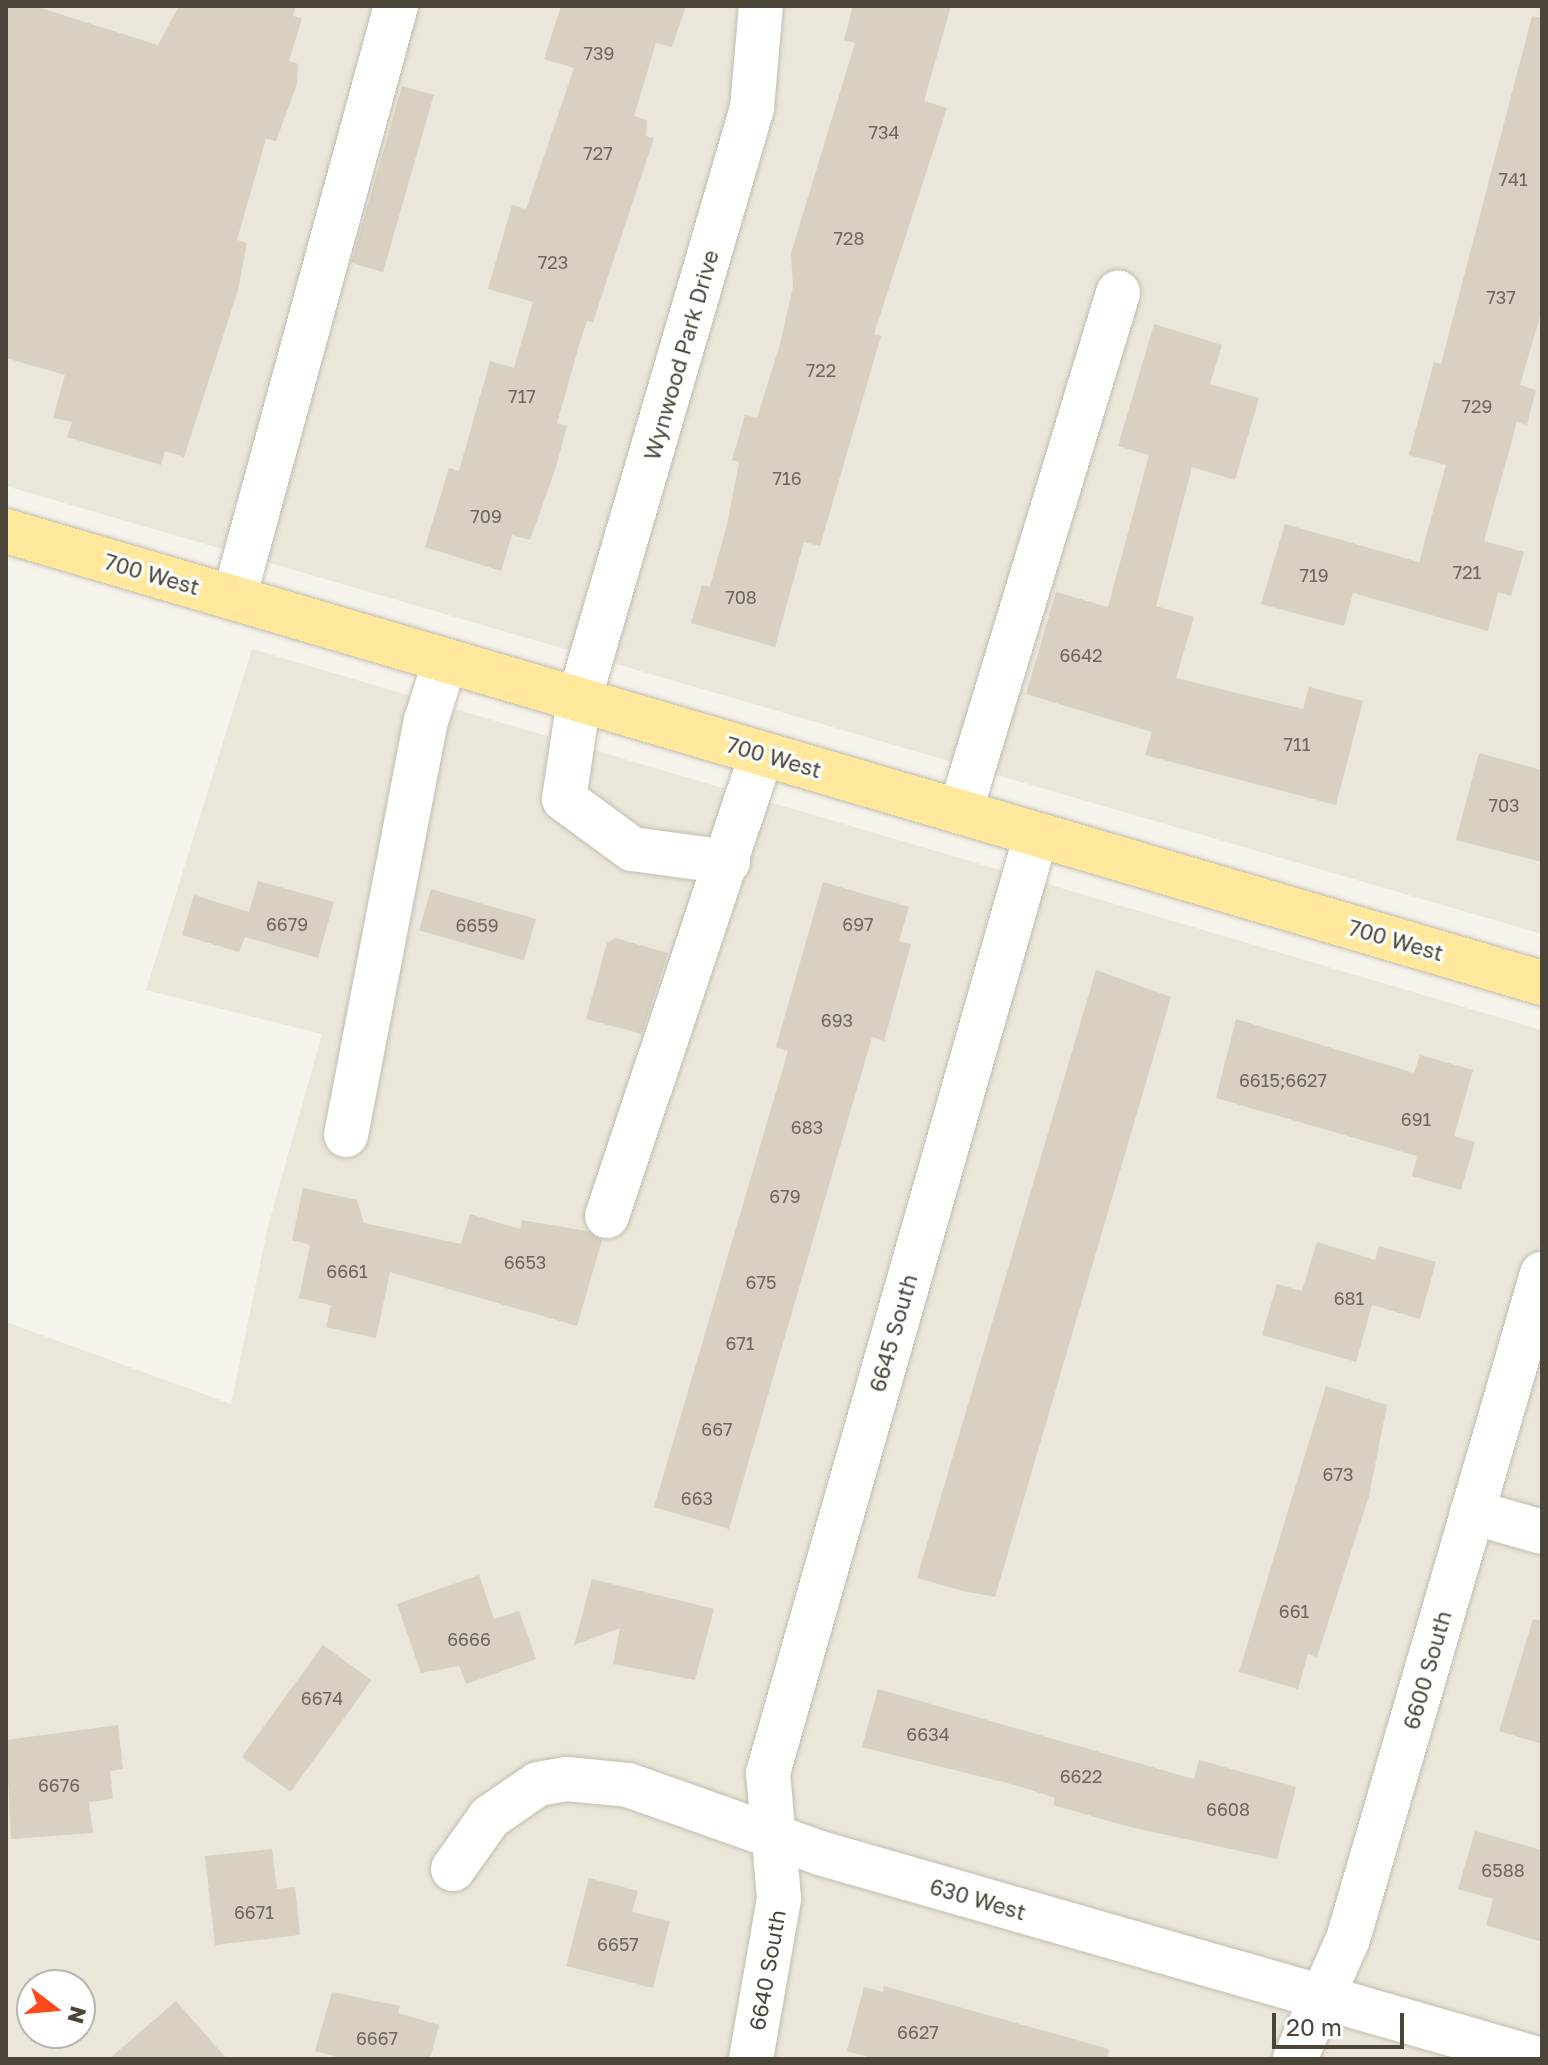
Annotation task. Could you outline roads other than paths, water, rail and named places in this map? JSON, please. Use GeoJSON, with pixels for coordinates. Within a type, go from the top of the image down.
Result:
{"type":"FeatureCollection","features":[{"type":"Feature","properties":{"kind":"main road","name":"700 West"},"geometry":{"type":"LineString","coordinates":[[6,531],[1542,983]]}},
{"type":"Feature","properties":{"kind":"street"},"geometry":{"type":"LineString","coordinates":[[234,598],[396,6]]}},
{"type":"Feature","properties":{"kind":"street","name":"Wynwood Park Drive"},"geometry":{"type":"LineString","coordinates":[[728,862],[632,849],[564,799],[579,700],[749,119],[761,6]]}},
{"type":"Feature","properties":{"kind":"street"},"geometry":{"type":"LineString","coordinates":[[960,812],[1118,293]]}},
{"type":"Feature","properties":{"kind":"street"},"geometry":{"type":"LineString","coordinates":[[346,1135],[423,736],[445,661]]}},
{"type":"Feature","properties":{"kind":"street"},"geometry":{"type":"LineString","coordinates":[[607,1216],[762,754]]}},
{"type":"Feature","properties":{"kind":"street","name":"6645 South"},"geometry":{"type":"LineString","coordinates":[[772,1833],[768,1773],[1036,835]]}},
{"type":"Feature","properties":{"kind":"street","name":"6600 South"},"geometry":{"type":"LineString","coordinates":[[1295,2059],[1348,1939],[1542,1274]]}},
{"type":"Feature","properties":{"kind":"street"},"geometry":{"type":"LineString","coordinates":[[1472,1512],[1542,1532]]}},
{"type":"Feature","properties":{"kind":"street","name":"630 West"},"geometry":{"type":"LineString","coordinates":[[453,1869],[512,1797],[567,1779],[628,1785],[772,1833],[1538,2059]]}},
{"type":"Feature","properties":{"kind":"street","name":"6640 South"},"geometry":{"type":"LineString","coordinates":[[751,2059],[779,1898],[772,1833]]}}]}
